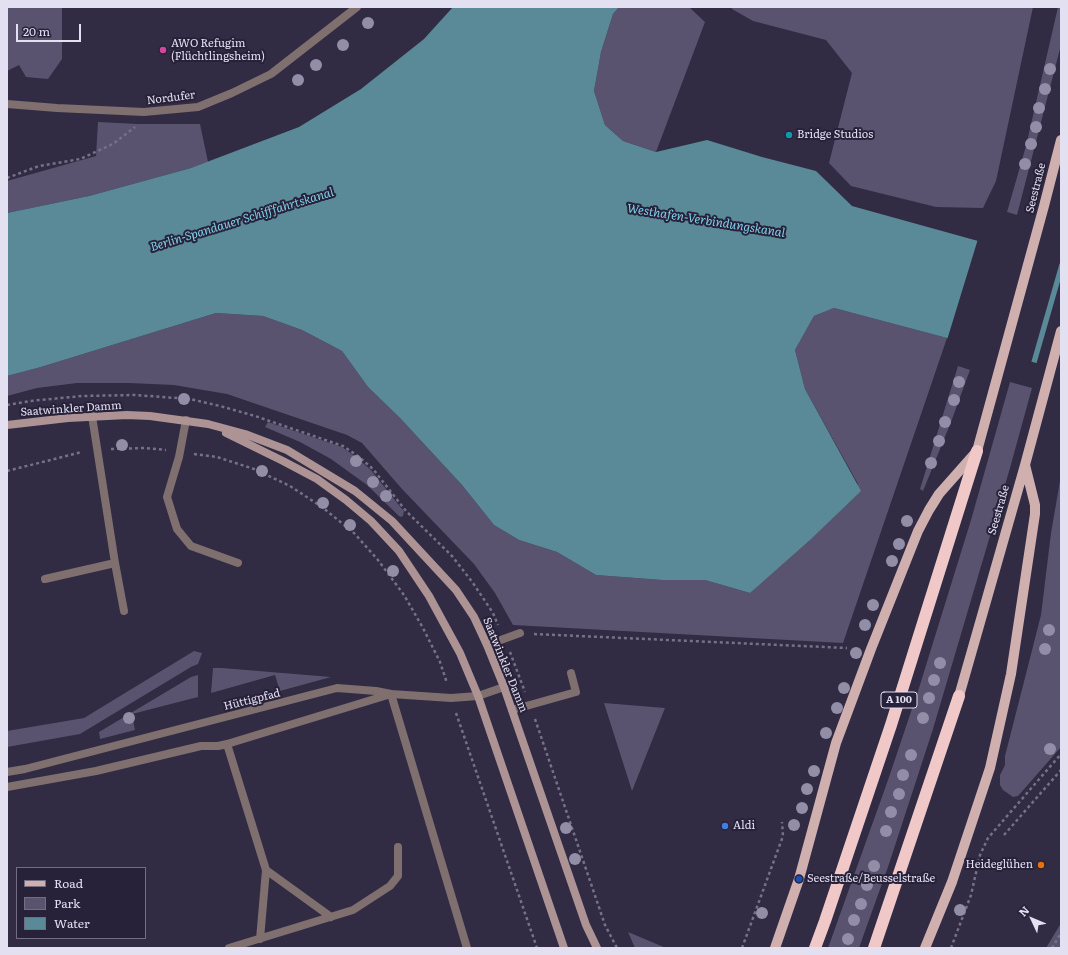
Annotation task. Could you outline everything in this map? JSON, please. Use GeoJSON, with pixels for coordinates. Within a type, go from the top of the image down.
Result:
{"type":"FeatureCollection","features":[{"type":"Feature","properties":{"kind":"highway","name":"A 100"},"geometry":{"type":"LineString","coordinates":[[815,948],[828,914],[891,725],[977,451]]}},
{"type":"Feature","properties":{"kind":"highway"},"geometry":{"type":"LineString","coordinates":[[874,948],[959,696]]}},
{"type":"Feature","properties":{"kind":"main road","name":"Seestraße"},"geometry":{"type":"LineString","coordinates":[[977,451],[1061,140]]}},
{"type":"Feature","properties":{"kind":"main road","name":"Seestraße"},"geometry":{"type":"LineString","coordinates":[[959,696],[1025,465],[1061,331]]}},
{"type":"Feature","properties":{"kind":"main road","name":"Saatwinkler Damm"},"geometry":{"type":"LineString","coordinates":[[7,425],[92,416],[135,416],[186,420],[208,424],[245,434],[287,450],[355,491],[392,521],[456,590],[474,617],[504,687],[586,925],[597,948]]}},
{"type":"Feature","properties":{"kind":"main road","name":"Saatwinkler Damm"},"geometry":{"type":"LineString","coordinates":[[208,424],[316,479],[346,500],[371,521],[398,551],[429,596],[460,653],[478,696],[564,948]]}},
{"type":"Feature","properties":{"kind":"main road"},"geometry":{"type":"LineString","coordinates":[[775,948],[799,879],[836,743],[870,649],[918,531],[929,510],[939,494],[977,451]]}},
{"type":"Feature","properties":{"kind":"main road"},"geometry":{"type":"LineString","coordinates":[[925,948],[952,882],[990,768],[1011,674],[1035,514],[1034,500],[1025,465]]}},
{"type":"Feature","properties":{"kind":"street","name":"Nordufer"},"geometry":{"type":"LineString","coordinates":[[7,104],[144,112],[198,106],[238,90],[271,74],[357,7]]}},
{"type":"Feature","properties":{"kind":"street"},"geometry":{"type":"LineString","coordinates":[[92,416],[124,611]]}},
{"type":"Feature","properties":{"kind":"street"},"geometry":{"type":"LineString","coordinates":[[186,420],[180,451],[167,497],[177,529],[191,546],[238,563]]}},
{"type":"Feature","properties":{"kind":"street"},"geometry":{"type":"LineString","coordinates":[[46,580],[115,563]]}},
{"type":"Feature","properties":{"kind":"street"},"geometry":{"type":"LineString","coordinates":[[487,645],[520,633]]}},
{"type":"Feature","properties":{"kind":"street"},"geometry":{"type":"LineString","coordinates":[[512,710],[576,692],[571,672]]}},
{"type":"Feature","properties":{"kind":"street","name":"Hüttigpfad"},"geometry":{"type":"LineString","coordinates":[[7,772],[33,767],[337,688],[376,691],[391,694],[451,698],[478,696],[504,687]]}},
{"type":"Feature","properties":{"kind":"street"},"geometry":{"type":"LineString","coordinates":[[7,787],[96,772],[201,746],[218,746],[228,744],[391,694],[467,948]]}},
{"type":"Feature","properties":{"kind":"street"},"geometry":{"type":"LineString","coordinates":[[228,744],[266,870],[260,939]]}},
{"type":"Feature","properties":{"kind":"street"},"geometry":{"type":"LineString","coordinates":[[229,948],[353,910],[390,886],[398,876],[398,848]]}},
{"type":"Feature","properties":{"kind":"street"},"geometry":{"type":"LineString","coordinates":[[266,870],[331,917]]}},
{"type":"Feature","properties":{"kind":"path"},"geometry":{"type":"LineString","coordinates":[[7,178],[39,166],[80,159],[113,144],[138,124],[144,112]]}},
{"type":"Feature","properties":{"kind":"path"},"geometry":{"type":"LineString","coordinates":[[7,471],[97,449],[145,448],[180,451],[217,457],[254,469],[290,486],[322,507],[354,533],[378,560],[404,595],[423,628],[440,662],[442,670]]}},
{"type":"Feature","properties":{"kind":"path"},"geometry":{"type":"LineString","coordinates":[[520,633],[847,648]]}},
{"type":"Feature","properties":{"kind":"path"},"geometry":{"type":"LineString","coordinates":[[537,727],[605,925],[617,948]]}},
{"type":"Feature","properties":{"kind":"path"},"geometry":{"type":"LineString","coordinates":[[469,749],[537,948]]}},
{"type":"Feature","properties":{"kind":"path"},"geometry":{"type":"LineString","coordinates":[[951,948],[971,895],[980,855],[988,838],[1061,754]]}},
{"type":"Feature","properties":{"kind":"path"},"geometry":{"type":"LineString","coordinates":[[1004,835],[1061,770]]}},
{"type":"Feature","properties":{"kind":"path"},"geometry":{"type":"LineString","coordinates":[[742,948],[783,836],[782,822]]}},
{"type":"Feature","properties":{"kind":"path"},"geometry":{"type":"LineString","coordinates":[[1052,948],[1061,933]]}},
{"type":"Feature","properties":{"kind":"green space"},"geometry":{"type":"Polygon","coordinates":[[[7,7],[62,7],[62,59],[48,79],[26,77],[19,65],[7,71],[7,7]]]}},
{"type":"Feature","properties":{"kind":"green space"},"geometry":{"type":"Polygon","coordinates":[[[619,7],[689,7],[705,22],[656,152],[623,141],[605,125],[594,91],[601,52],[613,14],[619,7]]]}},
{"type":"Feature","properties":{"kind":"green space"},"geometry":{"type":"Polygon","coordinates":[[[731,7],[1033,7],[996,181],[983,208],[936,207],[851,186],[829,163],[852,73],[826,40],[753,21],[731,7]]]}},
{"type":"Feature","properties":{"kind":"green space"},"geometry":{"type":"Polygon","coordinates":[[[1058,7],[1061,7],[1061,45],[1017,215],[1007,212],[1026,146],[1058,7]]]}},
{"type":"Feature","properties":{"kind":"green space"},"geometry":{"type":"Polygon","coordinates":[[[98,122],[138,124],[200,124],[208,162],[89,196],[7,213],[7,181],[96,156],[98,122]]]}},
{"type":"Feature","properties":{"kind":"green space"},"geometry":{"type":"Polygon","coordinates":[[[834,308],[947,338],[843,643],[513,625],[495,593],[474,564],[402,489],[362,443],[347,435],[227,394],[174,385],[77,383],[37,388],[7,396],[7,376],[216,313],[263,316],[302,330],[342,351],[368,387],[400,418],[462,485],[494,525],[519,540],[557,552],[596,575],[662,580],[705,580],[750,593],[858,484],[805,389],[795,350],[814,316],[834,308]]]}},
{"type":"Feature","properties":{"kind":"green space"},"geometry":{"type":"Polygon","coordinates":[[[958,366],[970,370],[923,491],[920,489],[958,366]]]}},
{"type":"Feature","properties":{"kind":"green space"},"geometry":{"type":"Polygon","coordinates":[[[1010,382],[1032,388],[933,729],[889,864],[859,948],[828,948],[919,688],[971,520],[1010,382]]]}},
{"type":"Feature","properties":{"kind":"green space"},"geometry":{"type":"Polygon","coordinates":[[[268,422],[342,447],[371,470],[404,511],[403,516],[399,516],[367,485],[331,459],[300,442],[265,427],[268,422]]]}},
{"type":"Feature","properties":{"kind":"green space"},"geometry":{"type":"Polygon","coordinates":[[[1061,475],[1061,747],[1018,796],[1013,797],[1003,790],[1000,785],[1000,775],[1005,765],[1005,756],[1041,615],[1051,533],[1061,475]]]}},
{"type":"Feature","properties":{"kind":"green space"},"geometry":{"type":"Polygon","coordinates":[[[194,651],[202,653],[198,664],[80,734],[7,747],[7,731],[84,718],[194,651]]]}},
{"type":"Feature","properties":{"kind":"green space"},"geometry":{"type":"Polygon","coordinates":[[[213,668],[331,677],[280,691],[275,675],[211,693],[213,668]]]}},
{"type":"Feature","properties":{"kind":"green space"},"geometry":{"type":"Polygon","coordinates":[[[198,675],[198,697],[132,714],[135,730],[100,739],[99,732],[191,677],[198,675]]]}},
{"type":"Feature","properties":{"kind":"green space"},"geometry":{"type":"Polygon","coordinates":[[[604,703],[665,708],[632,791],[604,703]]]}},
{"type":"Feature","properties":{"kind":"green space"},"geometry":{"type":"Polygon","coordinates":[[[1061,923],[1061,948],[1046,948],[1061,923]]]}},
{"type":"Feature","properties":{"kind":"green space"},"geometry":{"type":"Polygon","coordinates":[[[628,932],[666,948],[635,948],[628,932]]]}},
{"type":"Feature","properties":{"kind":"water"},"geometry":{"type":"Polygon","coordinates":[[[453,7],[619,7],[613,14],[601,52],[594,91],[605,125],[623,141],[656,152],[707,140],[762,157],[816,171],[852,206],[1061,264],[1061,370],[834,308],[814,316],[795,350],[805,389],[861,491],[811,539],[750,593],[705,580],[662,580],[596,575],[557,552],[519,540],[494,525],[462,485],[400,418],[368,387],[342,351],[302,330],[263,316],[216,313],[7,376],[7,213],[89,196],[191,168],[299,127],[361,89],[424,39],[453,7]]]}},
{"type":"Feature","properties":{"kind":"pier"},"geometry":{"type":"Polygon","coordinates":[[[978,239],[1060,262],[1031,363],[947,340],[978,239]]]}},
{"type":"Feature","properties":{"kind":"pier"},"geometry":{"type":"Polygon","coordinates":[[[1061,278],[1061,372],[1036,365],[1061,278]]]}},
{"type":"Feature","properties":{"kind":"place","name":"AWO Refugim (Flüchtlingsheim)"},"geometry":{"type":"Point","coordinates":[163,50]}},
{"type":"Feature","properties":{"kind":"place","name":"Bridge Studios"},"geometry":{"type":"Point","coordinates":[789,135]}},
{"type":"Feature","properties":{"kind":"place","name":"Aldi"},"geometry":{"type":"Point","coordinates":[725,826]}},
{"type":"Feature","properties":{"kind":"place","name":"Heideglühen"},"geometry":{"type":"Point","coordinates":[1041,865]}},
{"type":"Feature","properties":{"kind":"place","name":"Seestraße/Beusselstraße"},"geometry":{"type":"Point","coordinates":[799,879]}},
{"type":"Feature","properties":{"kind":"water label","name":"Berlin-Spandauer Schifffahrtskanal"},"geometry":{"type":"Point","coordinates":[242,220]}},
{"type":"Feature","properties":{"kind":"water label","name":"Westhafen-Verbindungskanal"},"geometry":{"type":"Point","coordinates":[706,221]}}]}
